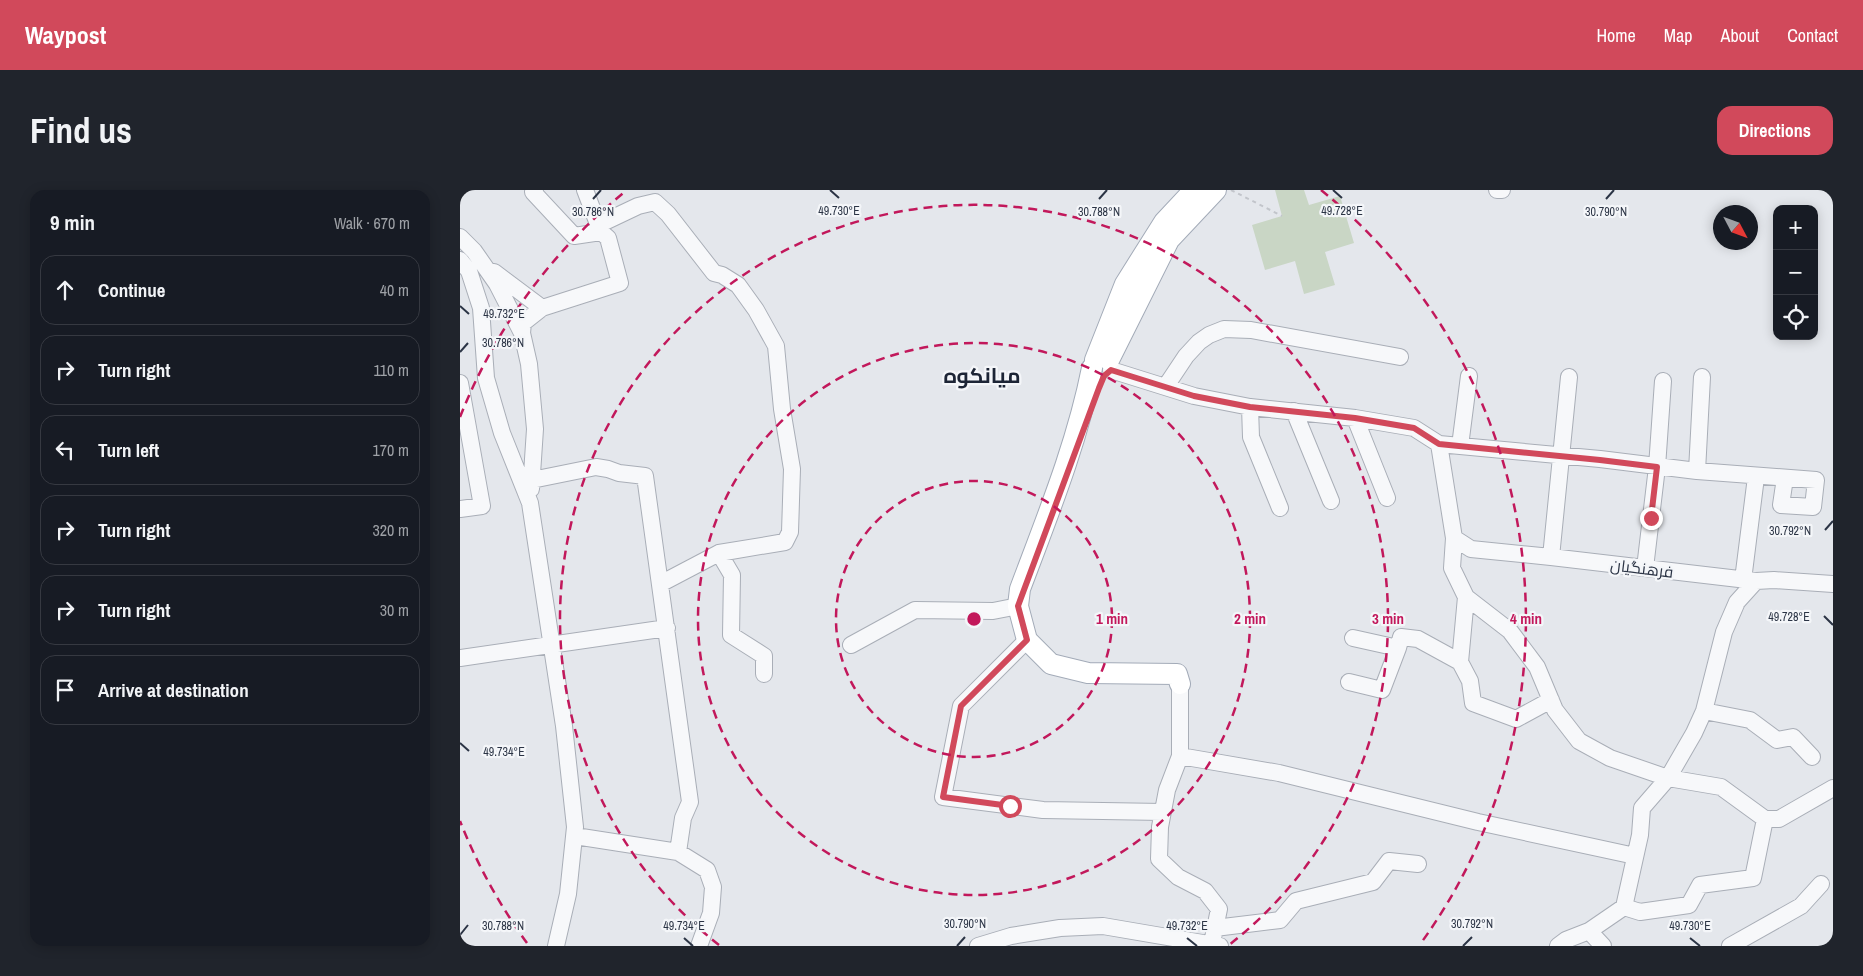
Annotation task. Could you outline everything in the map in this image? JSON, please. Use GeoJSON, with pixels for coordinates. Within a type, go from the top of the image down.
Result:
{"type":"FeatureCollection","features":[{"type":"Feature","properties":{"kind":"main road"},"geometry":{"type":"LineString","coordinates":[[1102,367],[1125,284],[1164,222],[1194,190]]}},
{"type":"Feature","properties":{"kind":"main road"},"geometry":{"type":"LineString","coordinates":[[1180,684],[1177,674],[1088,673],[1051,664],[1027,640],[1018,606],[1020,589],[1061,478],[1085,400],[1169,240],[1216,190]]}},
{"type":"Feature","properties":{"kind":"street"},"geometry":{"type":"LineString","coordinates":[[522,333],[523,323],[542,308],[620,282],[608,238],[599,229],[585,190]]}},
{"type":"Feature","properties":{"kind":"street"},"geometry":{"type":"LineString","coordinates":[[1496,190],[1502,190]]}},
{"type":"Feature","properties":{"kind":"street"},"geometry":{"type":"LineString","coordinates":[[533,191],[574,236],[599,229],[638,206],[655,202],[668,214],[714,273],[722,275],[738,285],[756,310],[776,346],[782,409],[792,469],[790,532],[784,542],[719,553],[660,584]]}},
{"type":"Feature","properties":{"kind":"street"},"geometry":{"type":"LineString","coordinates":[[460,237],[474,251],[497,284],[522,333],[529,364],[535,429],[527,481],[565,735],[576,827],[568,894],[556,946]]}},
{"type":"Feature","properties":{"kind":"street"},"geometry":{"type":"LineString","coordinates":[[483,263],[542,308]]}},
{"type":"Feature","properties":{"kind":"street"},"geometry":{"type":"LineString","coordinates":[[461,265],[469,271],[481,308],[486,378],[502,433],[527,481]]}},
{"type":"Feature","properties":{"kind":"street"},"geometry":{"type":"LineString","coordinates":[[1166,386],[1186,356],[1199,342],[1209,335],[1224,329],[1251,330],[1400,357]]}},
{"type":"Feature","properties":{"kind":"street"},"geometry":{"type":"LineString","coordinates":[[1102,367],[1194,396],[1250,407],[1355,418],[1414,428],[1439,444],[1756,477],[1785,478]]}},
{"type":"Feature","properties":{"kind":"street"},"geometry":{"type":"LineString","coordinates":[[1460,446],[1469,376]]}},
{"type":"Feature","properties":{"kind":"street"},"geometry":{"type":"LineString","coordinates":[[1697,471],[1702,377]]}},
{"type":"Feature","properties":{"kind":"street"},"geometry":{"type":"LineString","coordinates":[[1550,557],[1569,378]]}},
{"type":"Feature","properties":{"kind":"street"},"geometry":{"type":"LineString","coordinates":[[1645,568],[1657,467],[1663,381]]}},
{"type":"Feature","properties":{"kind":"street"},"geometry":{"type":"LineString","coordinates":[[460,383],[482,506],[460,509]]}},
{"type":"Feature","properties":{"kind":"street"},"geometry":{"type":"LineString","coordinates":[[1250,407],[1251,437],[1280,508]]}},
{"type":"Feature","properties":{"kind":"street"},"geometry":{"type":"LineString","coordinates":[[1294,412],[1331,501]]}},
{"type":"Feature","properties":{"kind":"street"},"geometry":{"type":"LineString","coordinates":[[1355,418],[1386,498]]}},
{"type":"Feature","properties":{"kind":"street"},"geometry":{"type":"LineString","coordinates":[[1439,444],[1454,538],[1452,568],[1466,597],[1510,631],[1537,667],[1555,710],[1579,741],[1610,758],[1668,778],[1721,787],[1766,819],[1779,819],[1833,788]]}},
{"type":"Feature","properties":{"kind":"street"},"geometry":{"type":"LineString","coordinates":[[527,481],[596,467],[619,473],[645,476],[690,802],[683,818],[678,852]]}},
{"type":"Feature","properties":{"kind":"street"},"geometry":{"type":"LineString","coordinates":[[1558,946],[1566,940],[1589,931],[1624,907],[1640,835],[1642,808],[1668,778],[1694,733],[1704,711],[1724,632],[1749,580],[1756,477]]}},
{"type":"Feature","properties":{"kind":"street","name":"فرهنگیان"},"geometry":{"type":"LineString","coordinates":[[1454,538],[1471,549],[1749,580],[1833,584]]}},
{"type":"Feature","properties":{"kind":"street"},"geometry":{"type":"LineString","coordinates":[[719,553],[732,576],[730,635],[764,656],[764,674]]}},
{"type":"Feature","properties":{"kind":"street"},"geometry":{"type":"LineString","coordinates":[[1466,597],[1460,662],[1470,681],[1473,703],[1516,719],[1550,700]]}},
{"type":"Feature","properties":{"kind":"street"},"geometry":{"type":"LineString","coordinates":[[851,645],[915,610],[993,611],[1018,606]]}},
{"type":"Feature","properties":{"kind":"street"},"geometry":{"type":"LineString","coordinates":[[460,658],[667,628]]}},
{"type":"Feature","properties":{"kind":"street"},"geometry":{"type":"LineString","coordinates":[[1349,682],[1382,690],[1401,637],[1418,639],[1460,662]]}},
{"type":"Feature","properties":{"kind":"street"},"geometry":{"type":"LineString","coordinates":[[1354,638],[1398,648]]}},
{"type":"Feature","properties":{"kind":"street"},"geometry":{"type":"LineString","coordinates":[[1027,640],[961,706],[943,797],[1043,810],[1163,812]]}},
{"type":"Feature","properties":{"kind":"street"},"geometry":{"type":"LineString","coordinates":[[1180,684],[1180,756],[1167,790],[1159,859],[1178,877],[1206,891],[1219,909],[1216,939]]}},
{"type":"Feature","properties":{"kind":"street"},"geometry":{"type":"LineString","coordinates":[[1704,711],[1750,720],[1776,740],[1792,737],[1812,757]]}},
{"type":"Feature","properties":{"kind":"street"},"geometry":{"type":"LineString","coordinates":[[1180,756],[1279,773],[1478,822],[1635,856]]}},
{"type":"Feature","properties":{"kind":"street"},"geometry":{"type":"LineString","coordinates":[[1624,907],[1640,912],[1689,905],[1700,885],[1752,878],[1766,819]]}},
{"type":"Feature","properties":{"kind":"street"},"geometry":{"type":"LineString","coordinates":[[574,836],[678,852],[706,870],[713,886],[711,913],[699,946]]}},
{"type":"Feature","properties":{"kind":"street"},"geometry":{"type":"LineString","coordinates":[[978,946],[1011,936],[1052,929],[1103,926],[1216,939],[1280,920],[1296,901],[1373,882],[1389,861],[1418,864]]}},
{"type":"Feature","properties":{"kind":"street"},"geometry":{"type":"LineString","coordinates":[[1730,946],[1801,906],[1821,884]]}},
{"type":"Feature","properties":{"kind":"street"},"geometry":{"type":"LineString","coordinates":[[1589,931],[1603,946]]}},
{"type":"Feature","properties":{"kind":"path"},"geometry":{"type":"LineString","coordinates":[[1231,190],[1282,216]]}},
{"type":"Feature","properties":{"kind":"green space"},"geometry":{"type":"Polygon","coordinates":[[[1275,190],[1304,190],[1309,205],[1340,196],[1354,243],[1325,252],[1335,285],[1304,294],[1295,261],[1265,270],[1252,225],[1282,216],[1275,190]]]}},
{"type":"Feature","properties":{"kind":"district","name":"میانکوه"},"geometry":{"type":"Point","coordinates":[982,375]}},
{"type":"Feature","properties":{"kind":"route"},"geometry":{"type":"LineString","coordinates":[[1010,806],[943,797],[961,706],[1027,640],[1018,606],[1099,388],[1104,376],[1111,370],[1194,396],[1250,407],[1355,418],[1414,428],[1439,444],[1657,467],[1651,518]]}}]}
